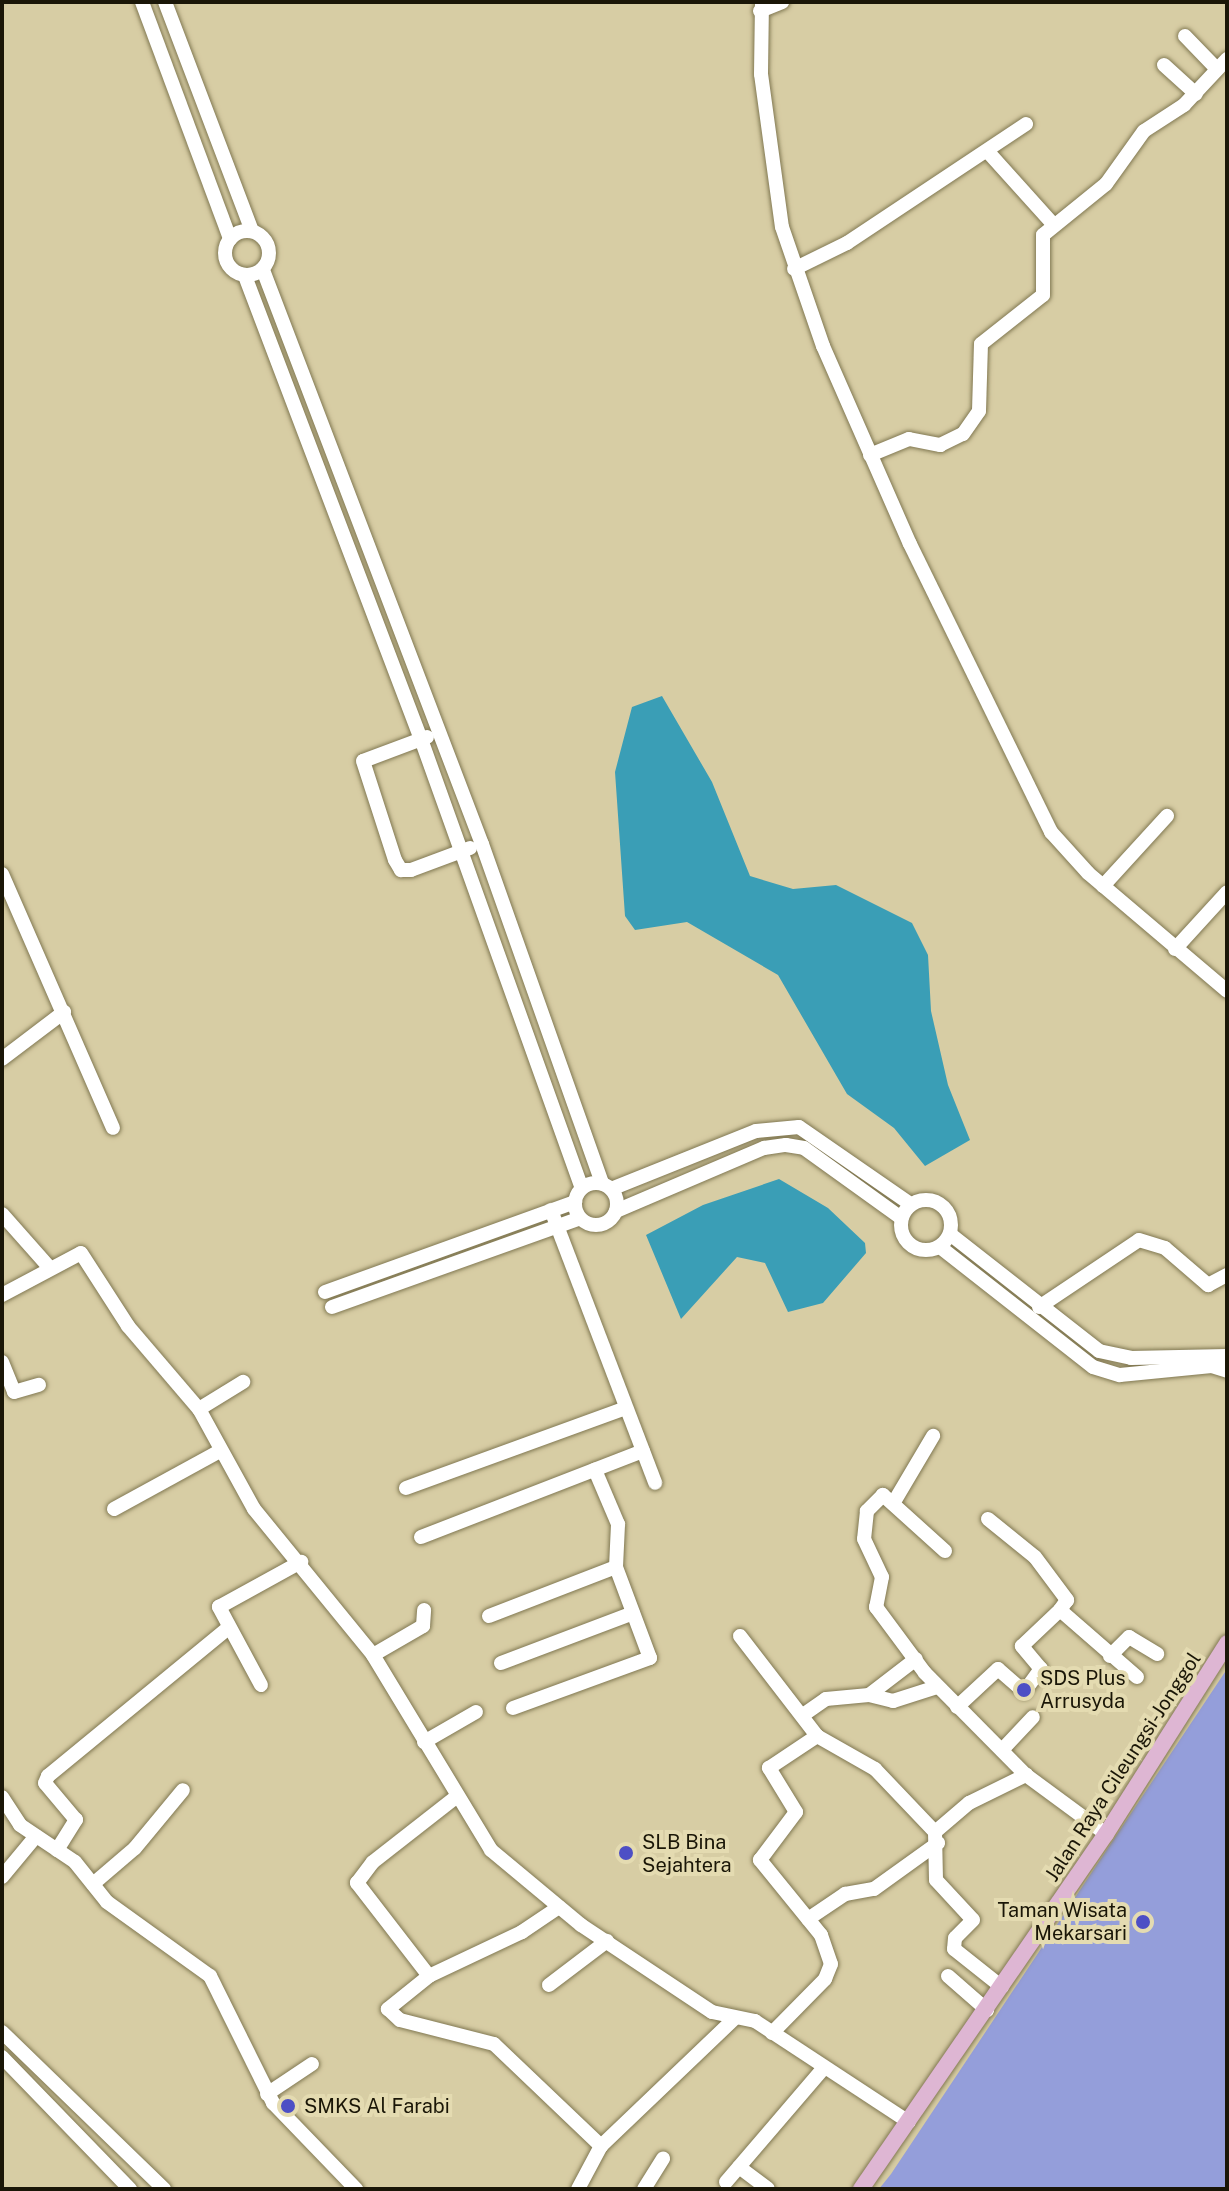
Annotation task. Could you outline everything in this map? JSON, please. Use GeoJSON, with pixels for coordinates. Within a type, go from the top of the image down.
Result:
{"type":"FeatureCollection","features":[{"type":"Feature","properties":{"kind":"main road","name":"Jalan Raya Cileungsi-Jonggol"},"geometry":{"type":"LineString","coordinates":[[861,2189],[1106,1834],[1227,1643]]}},
{"type":"Feature","properties":{"kind":"street"},"geometry":{"type":"LineString","coordinates":[[142,2],[230,239],[227,262],[245,276],[462,851],[578,1195],[580,1218]]}},
{"type":"Feature","properties":{"kind":"street"},"geometry":{"type":"LineString","coordinates":[[165,2],[252,231],[269,247],[263,270],[440,732],[616,1211]]}},
{"type":"Feature","properties":{"kind":"street"},"geometry":{"type":"LineString","coordinates":[[782,2],[761,6],[766,118],[794,269],[870,455],[1051,832],[1103,886],[1227,991]]}},
{"type":"Feature","properties":{"kind":"street"},"geometry":{"type":"LineString","coordinates":[[870,455],[909,439],[940,445],[973,423],[979,411],[978,352],[993,331],[1041,298],[1039,255],[1052,223],[1122,168],[1144,131],[1196,94],[1222,64],[1185,36]]}},
{"type":"Feature","properties":{"kind":"street"},"geometry":{"type":"LineString","coordinates":[[1164,65],[1196,94]]}},
{"type":"Feature","properties":{"kind":"street"},"geometry":{"type":"LineString","coordinates":[[794,269],[847,243],[989,153],[1026,124]]}},
{"type":"Feature","properties":{"kind":"street"},"geometry":{"type":"LineString","coordinates":[[989,153],[1052,223]]}},
{"type":"Feature","properties":{"kind":"street"},"geometry":{"type":"LineString","coordinates":[[230,239],[252,231]]}},
{"type":"Feature","properties":{"kind":"street"},"geometry":{"type":"LineString","coordinates":[[245,276],[263,270]]}},
{"type":"Feature","properties":{"kind":"street"},"geometry":{"type":"LineString","coordinates":[[440,732],[369,757],[362,768],[401,870],[482,844]]}},
{"type":"Feature","properties":{"kind":"street"},"geometry":{"type":"LineString","coordinates":[[1103,886],[1167,816]]}},
{"type":"Feature","properties":{"kind":"street"},"geometry":{"type":"LineString","coordinates":[[2,874],[113,1128]]}},
{"type":"Feature","properties":{"kind":"street"},"geometry":{"type":"LineString","coordinates":[[1175,949],[1227,892]]}},
{"type":"Feature","properties":{"kind":"street"},"geometry":{"type":"LineString","coordinates":[[2,1059],[64,1012]]}},
{"type":"Feature","properties":{"kind":"street"},"geometry":{"type":"LineString","coordinates":[[325,1292],[756,1131],[799,1127],[910,1204]]}},
{"type":"Feature","properties":{"kind":"street"},"geometry":{"type":"LineString","coordinates":[[332,1307],[580,1218],[600,1225],[616,1211],[764,1148],[786,1145],[804,1148],[901,1218]]}},
{"type":"Feature","properties":{"kind":"street"},"geometry":{"type":"LineString","coordinates":[[926,1199],[941,1204],[951,1217],[950,1234],[940,1247],[928,1251],[905,1242],[901,1218],[910,1204],[926,1199]]}},
{"type":"Feature","properties":{"kind":"street"},"geometry":{"type":"LineString","coordinates":[[551,1210],[655,1483]]}},
{"type":"Feature","properties":{"kind":"street"},"geometry":{"type":"LineString","coordinates":[[2,1214],[48,1266]]}},
{"type":"Feature","properties":{"kind":"street"},"geometry":{"type":"LineString","coordinates":[[950,1234],[1039,1307],[1099,1351],[1131,1358],[1227,1356]]}},
{"type":"Feature","properties":{"kind":"street"},"geometry":{"type":"LineString","coordinates":[[1039,1307],[1139,1240],[1165,1248],[1208,1285],[1227,1275]]}},
{"type":"Feature","properties":{"kind":"street"},"geometry":{"type":"LineString","coordinates":[[940,1247],[1093,1367],[1120,1375],[1212,1366],[1227,1371]]}},
{"type":"Feature","properties":{"kind":"street"},"geometry":{"type":"LineString","coordinates":[[2,1295],[48,1266],[81,1253],[128,1326],[199,1409],[254,1509],[301,1562],[373,1655],[456,1797],[491,1850],[559,1907],[712,2012],[772,2033],[823,2069],[909,2122]]}},
{"type":"Feature","properties":{"kind":"street"},"geometry":{"type":"LineString","coordinates":[[2,1362],[14,1392],[39,1385]]}},
{"type":"Feature","properties":{"kind":"street"},"geometry":{"type":"LineString","coordinates":[[199,1409],[243,1382]]}},
{"type":"Feature","properties":{"kind":"street"},"geometry":{"type":"LineString","coordinates":[[406,1488],[626,1408]]}},
{"type":"Feature","properties":{"kind":"street"},"geometry":{"type":"LineString","coordinates":[[894,1502],[933,1436]]}},
{"type":"Feature","properties":{"kind":"street"},"geometry":{"type":"LineString","coordinates":[[114,1509],[220,1451]]}},
{"type":"Feature","properties":{"kind":"street"},"geometry":{"type":"LineString","coordinates":[[421,1537],[643,1451]]}},
{"type":"Feature","properties":{"kind":"street"},"geometry":{"type":"LineString","coordinates":[[513,1708],[650,1658],[616,1567],[618,1524],[595,1470]]}},
{"type":"Feature","properties":{"kind":"street"},"geometry":{"type":"LineString","coordinates":[[945,1551],[894,1502],[877,1497],[862,1529],[882,1577],[876,1607],[937,1687],[957,1707],[1026,1775],[1106,1834]]}},
{"type":"Feature","properties":{"kind":"street"},"geometry":{"type":"LineString","coordinates":[[957,1707],[998,1669],[1024,1692],[1041,1669],[1022,1646],[1060,1610],[1066,1598],[1035,1557],[988,1519]]}},
{"type":"Feature","properties":{"kind":"street"},"geometry":{"type":"LineString","coordinates":[[261,1685],[227,1629],[221,1604],[301,1562]]}},
{"type":"Feature","properties":{"kind":"street"},"geometry":{"type":"LineString","coordinates":[[489,1616],[616,1567]]}},
{"type":"Feature","properties":{"kind":"street"},"geometry":{"type":"LineString","coordinates":[[373,1655],[423,1626],[424,1610]]}},
{"type":"Feature","properties":{"kind":"street"},"geometry":{"type":"LineString","coordinates":[[1060,1610],[1137,1677]]}},
{"type":"Feature","properties":{"kind":"street"},"geometry":{"type":"LineString","coordinates":[[501,1663],[633,1613]]}},
{"type":"Feature","properties":{"kind":"street"},"geometry":{"type":"LineString","coordinates":[[57,1850],[76,1820],[45,1783],[48,1776],[227,1629]]}},
{"type":"Feature","properties":{"kind":"street"},"geometry":{"type":"LineString","coordinates":[[740,1636],[817,1736],[875,1769],[936,1837],[936,1880],[973,1920],[955,1938],[954,1949],[1002,1987]]}},
{"type":"Feature","properties":{"kind":"street"},"geometry":{"type":"LineString","coordinates":[[1110,1656],[1129,1637],[1157,1654]]}},
{"type":"Feature","properties":{"kind":"street"},"geometry":{"type":"LineString","coordinates":[[869,1695],[916,1659]]}},
{"type":"Feature","properties":{"kind":"street"},"geometry":{"type":"LineString","coordinates":[[803,1715],[826,1699],[869,1695],[893,1701],[937,1687]]}},
{"type":"Feature","properties":{"kind":"street"},"geometry":{"type":"LineString","coordinates":[[424,1742],[476,1712]]}},
{"type":"Feature","properties":{"kind":"street"},"geometry":{"type":"LineString","coordinates":[[1002,1750],[1033,1717]]}},
{"type":"Feature","properties":{"kind":"street"},"geometry":{"type":"LineString","coordinates":[[772,2033],[829,1972],[826,1944],[760,1860],[796,1812],[769,1768],[817,1736]]}},
{"type":"Feature","properties":{"kind":"street"},"geometry":{"type":"LineString","coordinates":[[808,1919],[845,1894],[874,1889],[936,1837],[969,1803],[1026,1775]]}},
{"type":"Feature","properties":{"kind":"street"},"geometry":{"type":"LineString","coordinates":[[93,1884],[135,1848],[183,1790]]}},
{"type":"Feature","properties":{"kind":"street"},"geometry":{"type":"LineString","coordinates":[[2,1797],[36,1836],[57,1850],[107,1902],[210,1976],[267,2094],[318,2156],[356,2189]]}},
{"type":"Feature","properties":{"kind":"street"},"geometry":{"type":"LineString","coordinates":[[429,1976],[357,1883],[373,1862],[456,1797]]}},
{"type":"Feature","properties":{"kind":"street"},"geometry":{"type":"LineString","coordinates":[[2,1877],[36,1836]]}},
{"type":"Feature","properties":{"kind":"street"},"geometry":{"type":"LineString","coordinates":[[559,1907],[522,1932],[429,1976],[390,2012],[494,2044],[601,2146]]}},
{"type":"Feature","properties":{"kind":"street"},"geometry":{"type":"LineString","coordinates":[[549,1985],[607,1941]]}},
{"type":"Feature","properties":{"kind":"street"},"geometry":{"type":"LineString","coordinates":[[948,1976],[987,2010]]}},
{"type":"Feature","properties":{"kind":"street"},"geometry":{"type":"LineString","coordinates":[[578,2189],[601,2146],[735,2018]]}},
{"type":"Feature","properties":{"kind":"street"},"geometry":{"type":"LineString","coordinates":[[2,2032],[164,2189]]}},
{"type":"Feature","properties":{"kind":"street"},"geometry":{"type":"LineString","coordinates":[[2,2057],[130,2189]]}},
{"type":"Feature","properties":{"kind":"street"},"geometry":{"type":"LineString","coordinates":[[267,2094],[312,2064]]}},
{"type":"Feature","properties":{"kind":"street"},"geometry":{"type":"LineString","coordinates":[[726,2182],[823,2069]]}},
{"type":"Feature","properties":{"kind":"street"},"geometry":{"type":"LineString","coordinates":[[644,2189],[663,2159]]}},
{"type":"Feature","properties":{"kind":"street"},"geometry":{"type":"LineString","coordinates":[[739,2167],[768,2189]]}},
{"type":"Feature","properties":{"kind":"shaded area"},"geometry":{"type":"Polygon","coordinates":[[[662,696],[712,782],[750,876],[793,889],[836,885],[912,923],[928,955],[931,1011],[948,1085],[970,1140],[925,1166],[894,1128],[847,1094],[778,975],[687,922],[635,930],[625,916],[615,772],[632,707],[662,696]]]}},
{"type":"Feature","properties":{"kind":"shaded area"},"geometry":{"type":"Polygon","coordinates":[[[779,1179],[828,1208],[865,1243],[866,1253],[823,1303],[788,1312],[765,1263],[737,1257],[681,1319],[646,1235],[703,1205],[779,1179]]]}},
{"type":"Feature","properties":{"kind":"shaded area","name":"Taman Wisata Mekarsari"},"geometry":{"type":"Polygon","coordinates":[[[1227,1669],[1227,2189],[879,2189],[891,2174],[1227,1669]]]}},
{"type":"Feature","properties":{"kind":"place","name":"SDS Plus Arrusyda"},"geometry":{"type":"Point","coordinates":[1024,1690]}},
{"type":"Feature","properties":{"kind":"place","name":"SLB Bina Sejahtera"},"geometry":{"type":"Point","coordinates":[626,1853]}},
{"type":"Feature","properties":{"kind":"place","name":"Taman Wisata Mekarsari"},"geometry":{"type":"Point","coordinates":[1143,1922]}},
{"type":"Feature","properties":{"kind":"place","name":"SMKS Al Farabi"},"geometry":{"type":"Point","coordinates":[288,2106]}}]}
